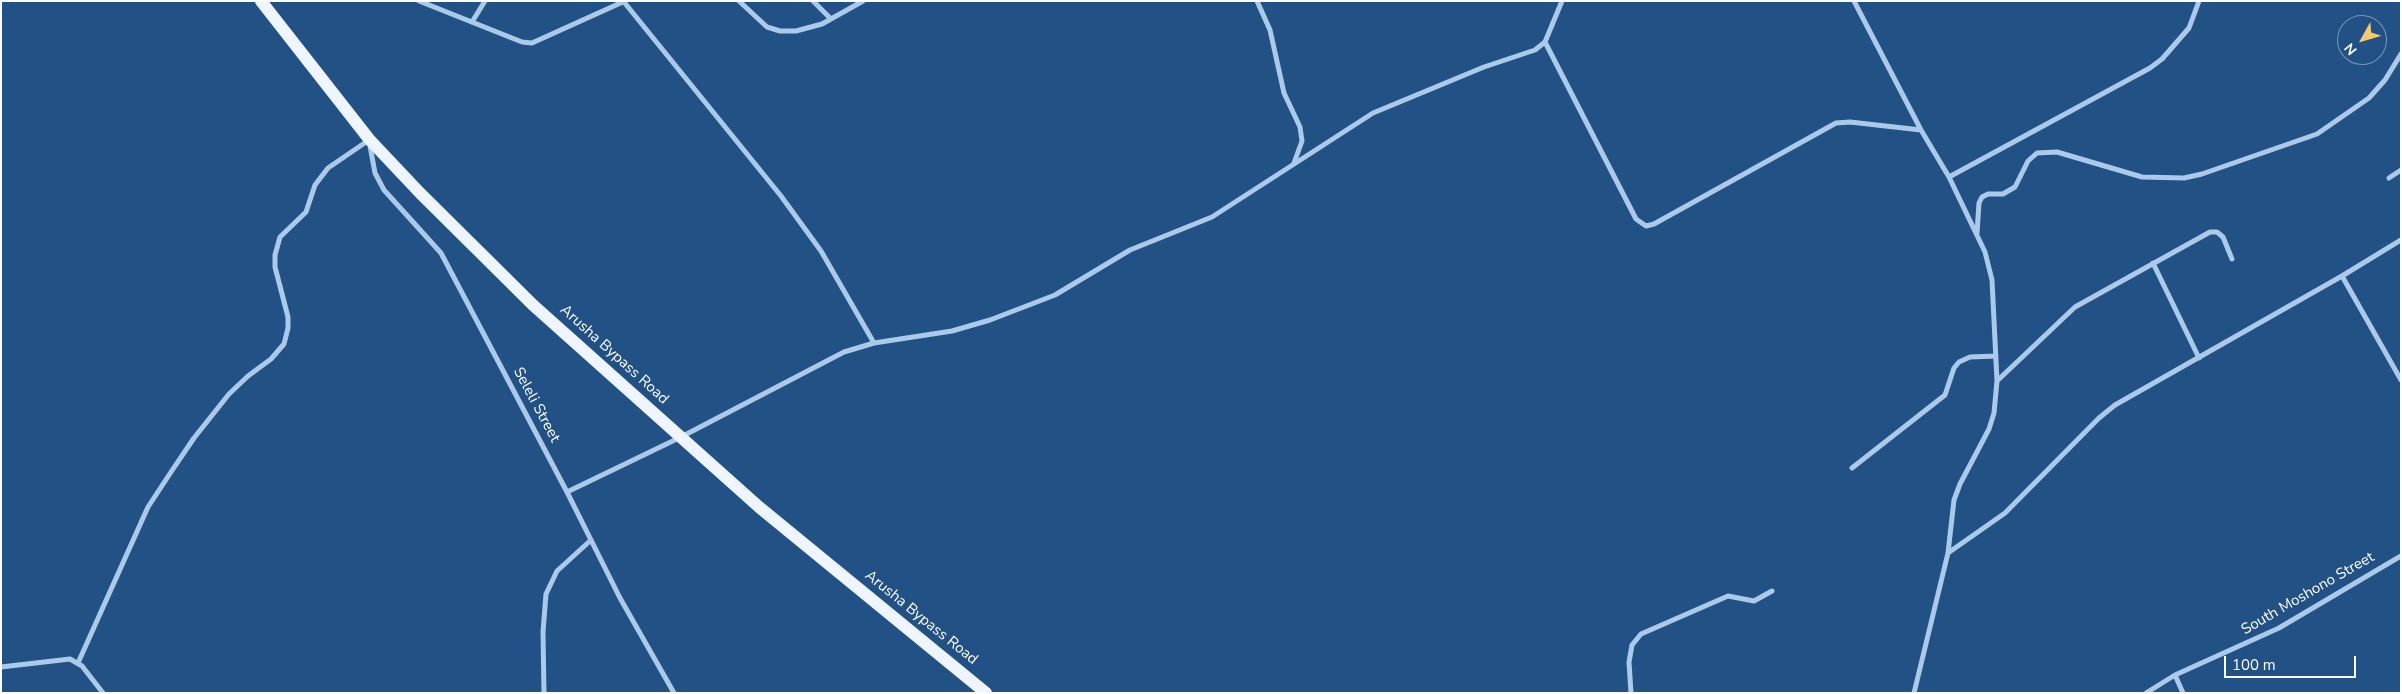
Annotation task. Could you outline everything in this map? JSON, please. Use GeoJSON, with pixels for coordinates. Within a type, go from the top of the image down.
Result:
{"type":"FeatureCollection","features":[{"type":"Feature","properties":{"kind":"main road","name":"Arusha Bypass Road"},"geometry":{"type":"LineString","coordinates":[[265,3],[369,139],[420,193],[526,298],[785,529],[986,693]]}},
{"type":"Feature","properties":{"kind":"street"},"geometry":{"type":"LineString","coordinates":[[419,1],[522,42],[532,44],[625,2],[781,196],[821,251],[874,343]]}},
{"type":"Feature","properties":{"kind":"street"},"geometry":{"type":"LineString","coordinates":[[472,22],[485,1]]}},
{"type":"Feature","properties":{"kind":"street"},"geometry":{"type":"LineString","coordinates":[[739,1],[768,27],[780,31],[809,28],[831,19],[863,1]]}},
{"type":"Feature","properties":{"kind":"street"},"geometry":{"type":"LineString","coordinates":[[813,1],[831,19]]}},
{"type":"Feature","properties":{"kind":"street"},"geometry":{"type":"LineString","coordinates":[[1257,1],[1270,30],[1284,93],[1300,127],[1302,140],[1294,163]]}},
{"type":"Feature","properties":{"kind":"street"},"geometry":{"type":"LineString","coordinates":[[567,492],[681,437],[844,352],[874,343],[952,331],[990,320],[1055,295],[1130,250],[1212,217],[1373,113],[1484,67],[1525,54],[1545,42],[1562,1]]}},
{"type":"Feature","properties":{"kind":"street"},"geometry":{"type":"LineString","coordinates":[[1854,1],[1921,130],[1949,177],[1988,260],[1992,280],[1997,381],[1991,424],[1960,484],[1954,500],[1948,553],[1914,693]]}},
{"type":"Feature","properties":{"kind":"street"},"geometry":{"type":"LineString","coordinates":[[1949,177],[2150,68],[2162,59],[2189,28],[2199,1]]}},
{"type":"Feature","properties":{"kind":"street"},"geometry":{"type":"LineString","coordinates":[[1545,42],[1636,219],[1646,226],[1654,224],[1836,123],[1850,122],[1921,130]]}},
{"type":"Feature","properties":{"kind":"street"},"geometry":{"type":"LineString","coordinates":[[1977,235],[1979,203],[1982,197],[1988,194],[2003,194],[2014,187],[2028,161],[2037,153],[2057,152],[2142,177],[2184,178],[2202,174],[2317,134],[2369,98],[2385,80],[2401,54]]}},
{"type":"Feature","properties":{"kind":"street"},"geometry":{"type":"LineString","coordinates":[[78,663],[148,507],[194,438],[229,394],[248,376],[271,359],[284,344],[288,328],[288,317],[275,267],[275,255],[280,237],[287,228],[306,212],[315,184],[328,168],[369,139]]}},
{"type":"Feature","properties":{"kind":"street","name":"Seleli Street"},"geometry":{"type":"LineString","coordinates":[[369,139],[375,173],[380,183],[441,253],[567,492],[620,598],[674,693]]}},
{"type":"Feature","properties":{"kind":"street"},"geometry":{"type":"LineString","coordinates":[[2389,178],[2401,170]]}},
{"type":"Feature","properties":{"kind":"street"},"geometry":{"type":"LineString","coordinates":[[1997,381],[2075,307],[2153,263],[2214,232],[2223,237],[2232,259]]}},
{"type":"Feature","properties":{"kind":"street"},"geometry":{"type":"LineString","coordinates":[[1948,553],[1982,531],[2005,513],[2107,410],[2342,276],[2401,240]]}},
{"type":"Feature","properties":{"kind":"street"},"geometry":{"type":"LineString","coordinates":[[2153,263],[2199,358]]}},
{"type":"Feature","properties":{"kind":"street"},"geometry":{"type":"LineString","coordinates":[[2342,276],[2401,380]]}},
{"type":"Feature","properties":{"kind":"street"},"geometry":{"type":"LineString","coordinates":[[1852,468],[1945,394],[1954,368],[1960,362],[1970,357],[1996,356]]}},
{"type":"Feature","properties":{"kind":"street"},"geometry":{"type":"LineString","coordinates":[[544,693],[543,632],[546,594],[557,570],[591,540]]}},
{"type":"Feature","properties":{"kind":"street","name":"South Moshono Street"},"geometry":{"type":"LineString","coordinates":[[2146,693],[2175,675],[2279,628],[2401,556]]}},
{"type":"Feature","properties":{"kind":"street"},"geometry":{"type":"LineString","coordinates":[[1631,693],[1629,662],[1632,645],[1641,634],[1728,596],[1754,601],[1772,591]]}},
{"type":"Feature","properties":{"kind":"street"},"geometry":{"type":"LineString","coordinates":[[1,666],[66,659],[78,663],[103,693]]}},
{"type":"Feature","properties":{"kind":"street"},"geometry":{"type":"LineString","coordinates":[[2175,675],[2183,693]]}}]}
